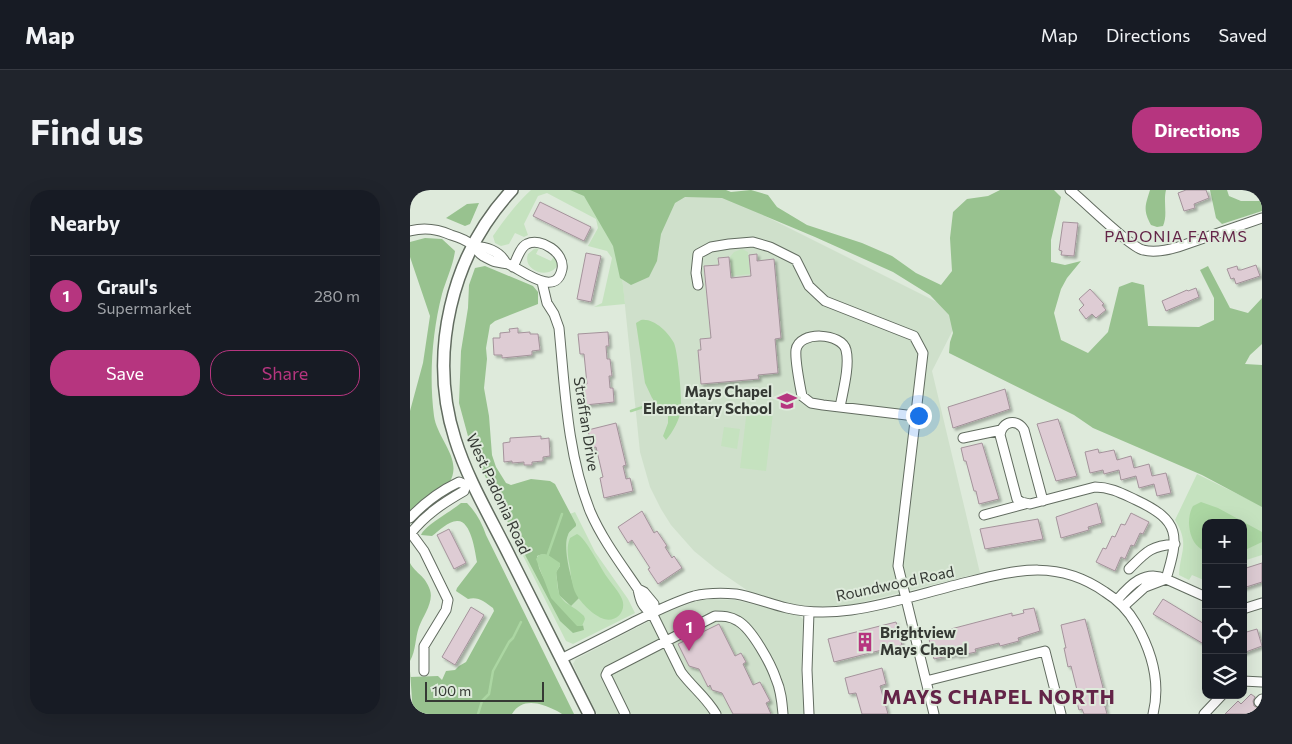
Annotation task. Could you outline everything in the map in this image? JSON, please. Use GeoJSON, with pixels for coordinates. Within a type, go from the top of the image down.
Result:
{"type":"FeatureCollection","features":[{"type":"Feature","properties":{"kind":"main road","name":"West Padonia Road"},"geometry":{"type":"LineString","coordinates":[[512,190],[498,206],[473,246],[460,273],[450,305],[444,347],[444,389],[450,422],[469,483],[589,714]]}},
{"type":"Feature","properties":{"kind":"street"},"geometry":{"type":"LineString","coordinates":[[1070,190],[1129,242],[1142,250],[1167,250],[1262,218]]}},
{"type":"Feature","properties":{"kind":"street"},"geometry":{"type":"LineString","coordinates":[[410,231],[426,228],[434,229],[457,237],[473,246],[480,255],[498,263],[509,265],[542,282],[557,278],[560,274],[562,260],[557,252],[542,244],[528,244],[509,265]]}},
{"type":"Feature","properties":{"kind":"street"},"geometry":{"type":"LineString","coordinates":[[698,285],[696,273],[698,254],[711,247],[753,242],[770,247],[796,260],[809,286],[825,301],[914,336],[918,342],[924,354],[898,566],[934,714]]}},
{"type":"Feature","properties":{"kind":"street","name":"Straffan Drive"},"geometry":{"type":"LineString","coordinates":[[542,282],[547,304],[559,328],[570,432],[580,481],[591,511],[598,528],[638,588],[645,609],[652,613],[665,643],[681,672],[687,681],[709,702],[716,714]]}},
{"type":"Feature","properties":{"kind":"street"},"geometry":{"type":"LineString","coordinates":[[840,408],[847,365],[846,348],[842,342],[812,335],[801,341],[796,349],[802,396],[811,403],[840,408],[915,416]]}},
{"type":"Feature","properties":{"kind":"street"},"geometry":{"type":"LineString","coordinates":[[1025,504],[1017,499],[1015,494],[1000,435],[1003,426],[1010,422],[1020,424],[1022,427],[1043,501]]}},
{"type":"Feature","properties":{"kind":"street"},"geometry":{"type":"LineString","coordinates":[[963,438],[1001,430]]}},
{"type":"Feature","properties":{"kind":"street"},"geometry":{"type":"LineString","coordinates":[[410,518],[430,500],[449,487],[459,482],[469,483],[464,491],[436,508],[410,533],[424,551],[448,600],[446,610],[424,646],[424,671]]}},
{"type":"Feature","properties":{"kind":"street"},"geometry":{"type":"LineString","coordinates":[[984,515],[1095,487],[1113,489],[1153,508],[1171,528],[1175,544],[1166,580]]}},
{"type":"Feature","properties":{"kind":"street"},"geometry":{"type":"LineString","coordinates":[[1129,569],[1157,546],[1175,544]]}},
{"type":"Feature","properties":{"kind":"street","name":"Roundwood Road"},"geometry":{"type":"LineString","coordinates":[[561,659],[652,613],[696,596],[721,593],[743,596],[809,612],[851,610],[1009,572],[1036,569],[1054,570],[1083,578],[1124,606],[1144,637],[1151,654],[1156,693],[1153,714]]}},
{"type":"Feature","properties":{"kind":"street"},"geometry":{"type":"LineString","coordinates":[[1117,600],[1131,585],[1144,577],[1157,575],[1202,595]]}},
{"type":"Feature","properties":{"kind":"street"},"geometry":{"type":"LineString","coordinates":[[1124,606],[1145,587],[1166,580]]}},
{"type":"Feature","properties":{"kind":"street"},"geometry":{"type":"LineString","coordinates":[[1247,608],[1262,603]]}},
{"type":"Feature","properties":{"kind":"street"},"geometry":{"type":"LineString","coordinates":[[809,612],[806,670],[809,714]]}},
{"type":"Feature","properties":{"kind":"street"},"geometry":{"type":"LineString","coordinates":[[625,714],[606,675],[608,671],[715,616],[730,617],[739,621],[749,630],[776,678],[781,695],[783,714]]}},
{"type":"Feature","properties":{"kind":"street"},"geometry":{"type":"LineString","coordinates":[[926,681],[1045,651],[1060,714]]}},
{"type":"Feature","properties":{"kind":"street"},"geometry":{"type":"LineString","coordinates":[[1247,681],[1262,682]]}},
{"type":"Feature","properties":{"kind":"street"},"geometry":{"type":"LineString","coordinates":[[1204,714],[1218,699]]}},
{"type":"Feature","properties":{"kind":"shaded area"},"geometry":{"type":"Polygon","coordinates":[[[531,190],[593,190],[621,267],[625,304],[594,307],[602,303],[612,258],[607,251],[588,246],[598,228],[596,219],[547,193],[538,196],[524,224],[528,235],[524,237],[515,233],[509,244],[501,246],[495,243],[493,236],[510,212],[531,190]]]}},
{"type":"Feature","properties":{"kind":"shaded area"},"geometry":{"type":"Polygon","coordinates":[[[570,190],[726,190],[731,192],[751,190],[768,195],[777,207],[807,225],[862,243],[892,256],[916,273],[941,285],[952,271],[950,238],[953,212],[967,199],[988,196],[1000,190],[1054,190],[1061,197],[1051,240],[1051,262],[1065,265],[1081,261],[1067,278],[1061,289],[1054,313],[1061,340],[1088,353],[1108,332],[1119,287],[1132,282],[1144,285],[1148,326],[1199,327],[1214,320],[1214,298],[1200,270],[1208,266],[1230,308],[1248,313],[1262,298],[1262,344],[1250,355],[1245,364],[1262,365],[1262,507],[1202,475],[1093,428],[1074,415],[949,353],[953,333],[949,315],[930,295],[893,272],[722,198],[685,197],[675,203],[661,234],[657,261],[649,277],[631,285],[620,278],[613,246],[584,196],[570,190]]]}},
{"type":"Feature","properties":{"kind":"shaded area","name":"Mays Chapel Elementary School"},"geometry":{"type":"Polygon","coordinates":[[[711,190],[961,314],[932,371],[980,573],[851,605],[819,607],[790,604],[751,593],[694,551],[671,525],[650,487],[640,452],[621,267],[603,209],[711,190]]]}},
{"type":"Feature","properties":{"kind":"shaded area"},"geometry":{"type":"Polygon","coordinates":[[[1150,190],[1166,190],[1163,226],[1151,225],[1147,215],[1146,204],[1150,190]]]}},
{"type":"Feature","properties":{"kind":"shaded area"},"geometry":{"type":"Polygon","coordinates":[[[1210,190],[1227,190],[1229,196],[1241,201],[1262,201],[1262,211],[1222,224],[1216,218],[1210,190]]]}},
{"type":"Feature","properties":{"kind":"shaded area"},"geometry":{"type":"Polygon","coordinates":[[[479,203],[470,224],[465,226],[446,218],[467,204],[479,203]]]}},
{"type":"Feature","properties":{"kind":"shaded area"},"geometry":{"type":"Polygon","coordinates":[[[425,238],[442,239],[455,251],[439,309],[434,339],[432,371],[434,416],[436,425],[452,458],[453,474],[449,483],[410,511],[410,411],[423,363],[430,316],[410,257],[410,242],[425,238]]]}},
{"type":"Feature","properties":{"kind":"shaded area"},"geometry":{"type":"Polygon","coordinates":[[[539,248],[536,254],[551,261],[554,256],[558,263],[553,270],[542,273],[532,269],[529,265],[527,260],[528,254],[534,249],[539,248]]]}},
{"type":"Feature","properties":{"kind":"shaded area"},"geometry":{"type":"Polygon","coordinates":[[[742,249],[748,252],[750,274],[731,276],[730,257],[734,252],[742,249]]]}},
{"type":"Feature","properties":{"kind":"shaded area"},"geometry":{"type":"Polygon","coordinates":[[[485,266],[533,286],[538,292],[538,304],[495,321],[490,325],[486,348],[487,359],[484,388],[489,416],[492,455],[496,467],[506,483],[511,485],[531,479],[550,481],[555,484],[576,524],[570,531],[566,541],[573,585],[579,598],[571,606],[559,595],[556,572],[560,566],[547,555],[537,556],[539,568],[551,592],[570,618],[583,625],[584,630],[573,633],[560,621],[494,496],[469,440],[459,403],[461,351],[468,308],[469,285],[475,268],[485,266]]]}},
{"type":"Feature","properties":{"kind":"shaded area"},"geometry":{"type":"Polygon","coordinates":[[[641,320],[656,323],[674,343],[679,375],[681,409],[676,425],[666,440],[663,436],[668,423],[668,416],[652,398],[645,383],[636,323],[641,320]]]}},
{"type":"Feature","properties":{"kind":"shaded area"},"geometry":{"type":"Polygon","coordinates":[[[772,406],[773,413],[766,471],[740,468],[747,409],[772,406]]]}},
{"type":"Feature","properties":{"kind":"shaded area"},"geometry":{"type":"Polygon","coordinates":[[[724,427],[740,429],[737,449],[721,446],[724,427]]]}},
{"type":"Feature","properties":{"kind":"shaded area"},"geometry":{"type":"Polygon","coordinates":[[[1197,474],[1262,506],[1262,555],[1247,560],[1247,519],[1202,519],[1202,579],[1192,575],[1189,580],[1179,575],[1183,542],[1180,528],[1175,520],[1197,474]]]}},
{"type":"Feature","properties":{"kind":"shaded area"},"geometry":{"type":"Polygon","coordinates":[[[1201,502],[1218,508],[1238,519],[1202,519],[1202,549],[1196,544],[1190,532],[1189,518],[1193,506],[1201,502]]]}},
{"type":"Feature","properties":{"kind":"shaded area"},"geometry":{"type":"Polygon","coordinates":[[[461,503],[467,503],[481,522],[574,714],[562,714],[544,705],[526,703],[521,705],[512,714],[413,714],[410,677],[438,676],[442,680],[446,671],[455,670],[466,662],[494,611],[493,608],[481,600],[475,598],[468,599],[456,591],[477,562],[472,537],[466,525],[462,522],[454,521],[432,536],[421,535],[433,523],[461,503]]]}},
{"type":"Feature","properties":{"kind":"shaded area"},"geometry":{"type":"Polygon","coordinates":[[[575,512],[595,552],[628,599],[635,613],[573,644],[566,641],[513,536],[575,512]]]}},
{"type":"Feature","properties":{"kind":"shaded area"},"geometry":{"type":"Polygon","coordinates":[[[1247,524],[1262,532],[1262,542],[1247,549],[1247,524]]]}},
{"type":"Feature","properties":{"kind":"shaded area"},"geometry":{"type":"Polygon","coordinates":[[[577,534],[589,547],[622,599],[622,612],[616,618],[608,620],[600,617],[592,612],[576,594],[571,578],[568,549],[570,538],[577,534]]]}},
{"type":"Feature","properties":{"kind":"shaded area"},"geometry":{"type":"Polygon","coordinates":[[[544,554],[560,563],[556,574],[560,594],[565,602],[584,616],[585,619],[582,626],[577,626],[551,598],[536,559],[539,555],[544,554]]]}},
{"type":"Feature","properties":{"kind":"shaded area"},"geometry":{"type":"Polygon","coordinates":[[[410,563],[426,581],[431,599],[419,627],[410,661],[410,563]]]}},
{"type":"Feature","properties":{"kind":"shaded area"},"geometry":{"type":"Polygon","coordinates":[[[710,599],[735,600],[798,615],[803,619],[801,671],[804,714],[597,714],[573,664],[576,659],[669,611],[697,601],[710,599]]]}},
{"type":"Feature","properties":{"kind":"building"},"geometry":{"type":"Polygon","coordinates":[[[1186,190],[1206,190],[1209,198],[1194,204],[1195,208],[1184,211],[1178,193],[1186,190]]]}},
{"type":"Feature","properties":{"kind":"building"},"geometry":{"type":"Polygon","coordinates":[[[540,202],[591,227],[584,241],[533,216],[540,202]]]}},
{"type":"Feature","properties":{"kind":"building"},"geometry":{"type":"Polygon","coordinates":[[[1063,222],[1078,223],[1074,256],[1061,255],[1062,251],[1059,250],[1063,222]]]}},
{"type":"Feature","properties":{"kind":"building"},"geometry":{"type":"Polygon","coordinates":[[[586,253],[601,256],[591,302],[577,299],[586,253]]]}},
{"type":"Feature","properties":{"kind":"building"},"geometry":{"type":"Polygon","coordinates":[[[757,254],[757,261],[774,259],[781,338],[775,339],[778,373],[758,375],[759,379],[701,384],[698,350],[701,350],[700,339],[711,338],[704,266],[719,265],[718,258],[729,257],[731,278],[751,276],[749,255],[757,254]]]}},
{"type":"Feature","properties":{"kind":"building"},"geometry":{"type":"Polygon","coordinates":[[[1256,265],[1260,276],[1236,284],[1234,278],[1231,279],[1227,269],[1237,266],[1238,270],[1241,270],[1256,265]]]}},
{"type":"Feature","properties":{"kind":"building"},"geometry":{"type":"Polygon","coordinates":[[[1196,288],[1199,297],[1166,311],[1162,301],[1196,288]]]}},
{"type":"Feature","properties":{"kind":"building"},"geometry":{"type":"Polygon","coordinates":[[[1090,289],[1104,304],[1102,305],[1106,310],[1096,318],[1092,314],[1086,319],[1079,310],[1084,305],[1079,299],[1090,289]]]}},
{"type":"Feature","properties":{"kind":"building"},"geometry":{"type":"Polygon","coordinates":[[[518,328],[518,333],[530,332],[530,334],[538,334],[540,350],[532,351],[532,355],[502,358],[502,355],[494,355],[493,338],[500,338],[500,333],[510,332],[509,329],[518,328]]]}},
{"type":"Feature","properties":{"kind":"building"},"geometry":{"type":"Polygon","coordinates":[[[608,332],[609,346],[606,346],[607,359],[610,359],[612,376],[609,376],[610,388],[613,388],[614,402],[585,405],[584,384],[587,384],[584,354],[580,354],[578,334],[608,332]]]}},
{"type":"Feature","properties":{"kind":"building"},"geometry":{"type":"Polygon","coordinates":[[[1005,389],[1010,409],[953,428],[948,407],[1005,389]]]}},
{"type":"Feature","properties":{"kind":"building"},"geometry":{"type":"Polygon","coordinates":[[[1058,419],[1077,476],[1056,481],[1037,424],[1058,419]]]}},
{"type":"Feature","properties":{"kind":"building"},"geometry":{"type":"Polygon","coordinates":[[[616,423],[626,465],[623,466],[626,479],[630,478],[633,491],[604,498],[600,478],[603,477],[596,447],[592,448],[588,430],[616,423]]]}},
{"type":"Feature","properties":{"kind":"building"},"geometry":{"type":"Polygon","coordinates":[[[541,436],[541,439],[549,438],[550,456],[543,457],[543,461],[532,462],[532,465],[524,465],[524,462],[504,462],[503,443],[510,442],[510,438],[541,436]]]}},
{"type":"Feature","properties":{"kind":"building"},"geometry":{"type":"Polygon","coordinates":[[[982,443],[999,499],[979,504],[961,448],[982,443]]]}},
{"type":"Feature","properties":{"kind":"building"},"geometry":{"type":"Polygon","coordinates":[[[1098,449],[1099,453],[1114,450],[1117,460],[1131,456],[1134,468],[1149,464],[1152,476],[1166,473],[1171,493],[1157,496],[1154,484],[1139,488],[1136,476],[1121,480],[1119,470],[1104,474],[1103,470],[1090,473],[1085,452],[1098,449]]]}},
{"type":"Feature","properties":{"kind":"building"},"geometry":{"type":"Polygon","coordinates":[[[1097,503],[1102,523],[1088,527],[1089,530],[1061,538],[1056,517],[1097,503]]]}},
{"type":"Feature","properties":{"kind":"building"},"geometry":{"type":"Polygon","coordinates":[[[642,511],[654,533],[657,531],[672,558],[674,556],[682,568],[658,584],[632,540],[628,543],[618,527],[642,511]]]}},
{"type":"Feature","properties":{"kind":"building"},"geometry":{"type":"Polygon","coordinates":[[[1131,513],[1149,522],[1143,534],[1140,533],[1134,546],[1131,545],[1125,559],[1121,557],[1115,571],[1096,562],[1103,548],[1106,549],[1112,536],[1115,537],[1121,524],[1125,525],[1131,513]]]}},
{"type":"Feature","properties":{"kind":"building"},"geometry":{"type":"Polygon","coordinates":[[[1038,519],[1043,539],[985,549],[980,529],[1038,519]]]}},
{"type":"Feature","properties":{"kind":"building"},"geometry":{"type":"Polygon","coordinates":[[[449,529],[466,563],[454,569],[437,535],[449,529]]]}},
{"type":"Feature","properties":{"kind":"building"},"geometry":{"type":"Polygon","coordinates":[[[1262,563],[1262,582],[1247,587],[1247,568],[1262,563]]]}},
{"type":"Feature","properties":{"kind":"building"},"geometry":{"type":"Polygon","coordinates":[[[1163,599],[1202,623],[1202,643],[1153,614],[1163,599]]]}},
{"type":"Feature","properties":{"kind":"building"},"geometry":{"type":"Polygon","coordinates":[[[471,607],[484,615],[455,665],[442,657],[471,607]]]}},
{"type":"Feature","properties":{"kind":"building"},"geometry":{"type":"Polygon","coordinates":[[[1034,608],[1040,631],[1018,638],[1019,641],[1000,646],[999,643],[975,649],[976,652],[934,659],[928,635],[1012,613],[1012,616],[1024,613],[1023,610],[1034,608]]]}},
{"type":"Feature","properties":{"kind":"building"},"geometry":{"type":"Polygon","coordinates":[[[1085,619],[1107,703],[1104,703],[1107,714],[1084,714],[1082,709],[1079,710],[1074,691],[1077,690],[1071,666],[1068,667],[1061,625],[1085,619]]]}},
{"type":"Feature","properties":{"kind":"building","name":"Brightview Mays Chapel"},"geometry":{"type":"Polygon","coordinates":[[[896,622],[902,645],[834,662],[828,639],[896,622]]]}},
{"type":"Feature","properties":{"kind":"building"},"geometry":{"type":"Polygon","coordinates":[[[719,624],[735,656],[741,653],[746,662],[743,664],[753,685],[760,682],[770,701],[766,703],[771,714],[733,714],[722,693],[712,690],[710,685],[708,687],[699,669],[689,666],[678,644],[719,624]]]}},
{"type":"Feature","properties":{"kind":"building"},"geometry":{"type":"Polygon","coordinates":[[[1257,629],[1262,646],[1247,652],[1247,632],[1257,629]]]}},
{"type":"Feature","properties":{"kind":"building","name":"Brightview Mays Chapel"},"geometry":{"type":"Polygon","coordinates":[[[882,668],[886,684],[880,686],[888,714],[862,714],[856,693],[849,694],[845,678],[882,668]]]}},
{"type":"Feature","properties":{"kind":"building"},"geometry":{"type":"Polygon","coordinates":[[[1251,694],[1255,697],[1253,701],[1254,706],[1262,707],[1262,714],[1225,714],[1238,701],[1241,704],[1251,694]]]}},
{"type":"Feature","properties":{"kind":"waterway"},"geometry":{"type":"LineString","coordinates":[[631,411],[652,404],[655,399]]}},
{"type":"Feature","properties":{"kind":"waterway"},"geometry":{"type":"LineString","coordinates":[[547,557],[562,514]]}},
{"type":"Feature","properties":{"kind":"waterway"},"geometry":{"type":"LineString","coordinates":[[478,714],[482,701],[489,694],[493,671],[521,622]]}},
{"type":"Feature","properties":{"kind":"place","name":"Mays Chapel Elementary School"},"geometry":{"type":"Point","coordinates":[787,401]}},
{"type":"Feature","properties":{"kind":"place","name":"Brightview Mays Chapel"},"geometry":{"type":"Point","coordinates":[865,642]}},
{"type":"Feature","properties":{"kind":"place","name":"Graul's"},"geometry":{"type":"Point","coordinates":[689,651]}},
{"type":"Feature","properties":{"kind":"district","name":"PADONIA FARMS"},"geometry":{"type":"Point","coordinates":[1176,236]}},
{"type":"Feature","properties":{"kind":"district","name":"MAYS CHAPEL NORTH"},"geometry":{"type":"Point","coordinates":[999,697]}}]}
